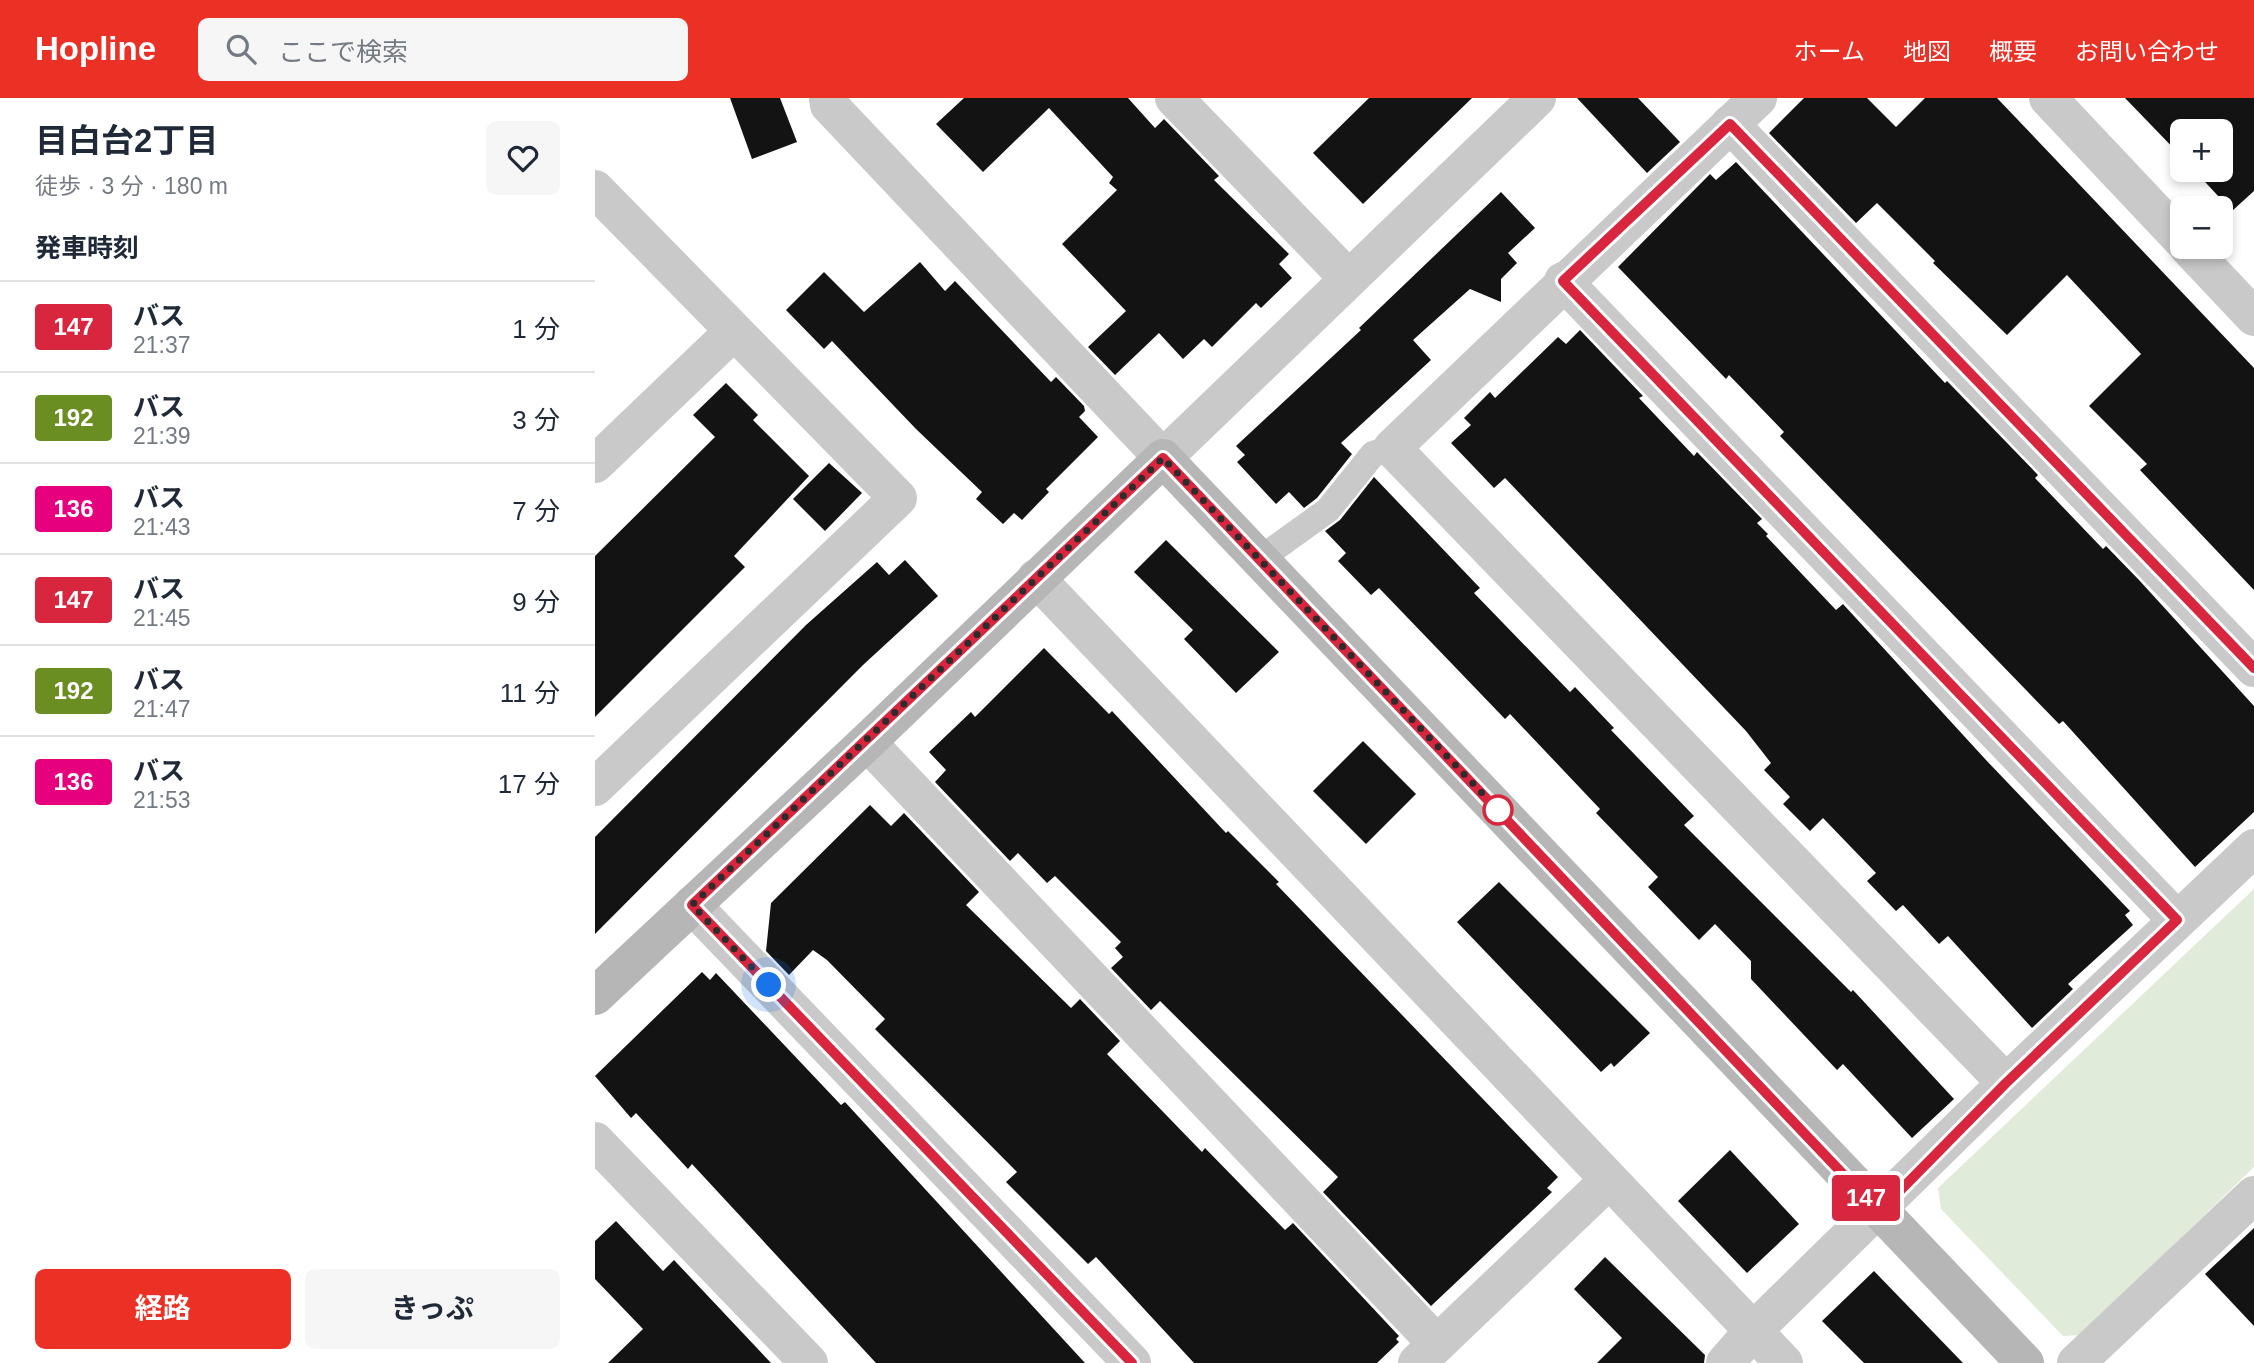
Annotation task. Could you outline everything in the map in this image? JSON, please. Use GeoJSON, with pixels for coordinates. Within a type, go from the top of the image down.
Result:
{"type":"FeatureCollection","features":[{"type":"Feature","properties":{"kind":"street"},"geometry":{"type":"LineString","coordinates":[[828,98],[829,105],[1163,458],[2025,1363]]}},
{"type":"Feature","properties":{"kind":"street"},"geometry":{"type":"LineString","coordinates":[[595,996],[867,742],[1537,98]]}},
{"type":"Feature","properties":{"kind":"street"},"geometry":{"type":"LineString","coordinates":[[1758,98],[1563,281],[1392,448],[2006,1083]]}},
{"type":"Feature","properties":{"kind":"street"},"geometry":{"type":"LineString","coordinates":[[2048,98],[2170,227]]}},
{"type":"Feature","properties":{"kind":"street"},"geometry":{"type":"LineString","coordinates":[[1190,103],[1348,278]]}},
{"type":"Feature","properties":{"kind":"street"},"geometry":{"type":"LineString","coordinates":[[1730,124],[2254,668]]}},
{"type":"Feature","properties":{"kind":"street"},"geometry":{"type":"LineString","coordinates":[[595,189],[898,498],[595,787]]}},
{"type":"Feature","properties":{"kind":"street"},"geometry":{"type":"LineString","coordinates":[[2199,259],[2254,317]]}},
{"type":"Feature","properties":{"kind":"street"},"geometry":{"type":"LineString","coordinates":[[1563,281],[2177,920]]}},
{"type":"Feature","properties":{"kind":"street"},"geometry":{"type":"LineString","coordinates":[[595,464],[733,332]]}},
{"type":"Feature","properties":{"kind":"street"},"geometry":{"type":"LineString","coordinates":[[1036,578],[1784,1363]]}},
{"type":"Feature","properties":{"kind":"street"},"geometry":{"type":"LineString","coordinates":[[867,742],[1427,1354],[1609,1180]]}},
{"type":"Feature","properties":{"kind":"street"},"geometry":{"type":"LineString","coordinates":[[1725,1363],[1753,1331],[1879,1212],[2006,1083],[2254,848]]}},
{"type":"Feature","properties":{"kind":"street"},"geometry":{"type":"LineString","coordinates":[[692,905],[1132,1363]]}},
{"type":"Feature","properties":{"kind":"street"},"geometry":{"type":"LineString","coordinates":[[595,1141],[809,1363]]}},
{"type":"Feature","properties":{"kind":"street"},"geometry":{"type":"LineString","coordinates":[[2076,1363],[2254,1195]]}},
{"type":"Feature","properties":{"kind":"lane"},"geometry":{"type":"LineString","coordinates":[[1260,559],[1328,510],[1373,454],[1392,448]]}},
{"type":"Feature","properties":{"kind":"green space"},"geometry":{"type":"Polygon","coordinates":[[[2254,889],[2254,1167],[2081,1335],[2063,1336],[1941,1209],[1938,1188],[2254,889]]]}},
{"type":"Feature","properties":{"kind":"building"},"geometry":{"type":"Polygon","coordinates":[[[730,98],[780,98],[797,142],[752,159],[730,98]]]}},
{"type":"Feature","properties":{"kind":"building"},"geometry":{"type":"Polygon","coordinates":[[[964,98],[1128,98],[1155,128],[1164,119],[1219,176],[1214,180],[1289,254],[1279,264],[1292,278],[1261,308],[1256,303],[1212,347],[1204,339],[1183,359],[1159,333],[1115,375],[1088,347],[1126,311],[1062,244],[1117,190],[1109,183],[1113,177],[1049,108],[983,172],[936,124],[964,98]]]}},
{"type":"Feature","properties":{"kind":"building"},"geometry":{"type":"Polygon","coordinates":[[[1369,98],[1472,98],[1363,204],[1313,153],[1369,98]]]}},
{"type":"Feature","properties":{"kind":"building"},"geometry":{"type":"Polygon","coordinates":[[[1577,98],[1638,98],[1680,142],[1647,173],[1577,98]]]}},
{"type":"Feature","properties":{"kind":"building"},"geometry":{"type":"Polygon","coordinates":[[[1804,98],[1867,98],[1896,127],[1925,98],[1997,98],[2254,368],[2254,590],[2140,470],[2147,464],[2089,406],[2141,354],[2067,275],[2007,335],[1933,263],[1935,261],[1877,203],[1856,223],[1769,133],[1804,98]]]}},
{"type":"Feature","properties":{"kind":"building"},"geometry":{"type":"Polygon","coordinates":[[[2125,98],[2254,98],[2254,191],[2233,210],[2233,196],[2218,196],[2205,182],[2233,182],[2233,119],[2170,119],[2170,145],[2125,98]]]}},
{"type":"Feature","properties":{"kind":"building"},"geometry":{"type":"Polygon","coordinates":[[[1736,162],[1945,383],[1947,381],[2038,475],[2035,478],[2103,549],[2106,546],[2139,580],[2254,706],[2254,812],[2195,867],[2063,721],[2059,724],[1780,436],[1784,432],[1729,375],[1726,379],[1618,267],[1710,174],[1716,180],[1736,162]]]}},
{"type":"Feature","properties":{"kind":"building"},"geometry":{"type":"Polygon","coordinates":[[[1501,192],[1535,228],[1508,253],[1517,263],[1501,279],[1501,302],[1470,289],[1413,340],[1431,360],[1341,443],[1352,454],[1317,498],[1304,508],[1289,492],[1276,504],[1237,462],[1245,455],[1236,446],[1361,330],[1359,328],[1501,192]]]}},
{"type":"Feature","properties":{"kind":"building"},"geometry":{"type":"Polygon","coordinates":[[[920,262],[945,291],[955,281],[1051,382],[1056,377],[1084,406],[1085,411],[1079,417],[1098,437],[1046,489],[1049,492],[1022,520],[1014,513],[1003,524],[976,499],[982,492],[916,429],[832,341],[824,349],[786,310],[824,272],[864,312],[920,262]]]}},
{"type":"Feature","properties":{"kind":"building"},"geometry":{"type":"Polygon","coordinates":[[[1580,330],[1643,396],[1639,398],[1694,456],[1697,452],[1762,519],[1757,523],[1768,534],[1766,536],[1836,610],[1843,604],[2130,911],[2125,915],[2133,925],[2068,984],[2073,989],[2032,1028],[1948,936],[1939,944],[1903,905],[1896,911],[1867,881],[1876,873],[1823,818],[1810,831],[1783,804],[1790,797],[1764,770],[1771,763],[1746,731],[1505,478],[1494,488],[1451,443],[1471,425],[1464,418],[1490,392],[1495,398],[1558,337],[1566,344],[1580,330]]]}},
{"type":"Feature","properties":{"kind":"building"},"geometry":{"type":"Polygon","coordinates":[[[726,383],[758,415],[753,420],[809,476],[734,556],[745,567],[595,717],[595,556],[715,437],[693,415],[726,383]]]}},
{"type":"Feature","properties":{"kind":"building"},"geometry":{"type":"Polygon","coordinates":[[[829,463],[862,493],[825,531],[793,499],[829,463]]]}},
{"type":"Feature","properties":{"kind":"building"},"geometry":{"type":"Polygon","coordinates":[[[1374,477],[1480,588],[1474,593],[1570,692],[1575,687],[1614,728],[1611,730],[1694,816],[1684,825],[1851,992],[1853,990],[1954,1099],[1912,1138],[1843,1064],[1837,1070],[1751,979],[1751,961],[1715,924],[1699,940],[1648,887],[1658,877],[1596,813],[1600,809],[1510,714],[1505,719],[1379,588],[1371,595],[1338,561],[1346,553],[1325,531],[1340,520],[1374,477]]]}},
{"type":"Feature","properties":{"kind":"building"},"geometry":{"type":"Polygon","coordinates":[[[1166,540],[1279,652],[1236,693],[1184,639],[1193,630],[1134,572],[1166,540]]]}},
{"type":"Feature","properties":{"kind":"building"},"geometry":{"type":"Polygon","coordinates":[[[905,560],[938,596],[863,665],[595,934],[595,837],[806,625],[877,562],[889,575],[905,560]]]}},
{"type":"Feature","properties":{"kind":"building"},"geometry":{"type":"Polygon","coordinates":[[[1044,648],[1109,714],[1112,711],[1226,833],[1228,831],[1279,882],[1276,884],[1558,1177],[1547,1188],[1552,1192],[1431,1306],[1323,1192],[1338,1177],[1160,1001],[1151,1010],[1111,968],[1123,957],[1115,948],[1121,942],[1055,876],[1047,883],[1018,853],[1010,861],[935,782],[946,770],[929,752],[971,712],[975,717],[1044,648]]]}},
{"type":"Feature","properties":{"kind":"building"},"geometry":{"type":"Polygon","coordinates":[[[1363,741],[1416,794],[1366,844],[1313,791],[1363,741]]]}},
{"type":"Feature","properties":{"kind":"building"},"geometry":{"type":"Polygon","coordinates":[[[870,805],[891,826],[904,813],[979,892],[966,905],[1071,1008],[1080,999],[1120,1041],[1107,1054],[1202,1152],[1205,1148],[1285,1230],[1293,1223],[1399,1336],[1396,1339],[1399,1342],[1377,1363],[1194,1363],[1096,1257],[1088,1264],[1006,1182],[1017,1172],[875,1029],[885,1019],[827,960],[813,950],[789,975],[766,951],[771,903],[870,805]]]}},
{"type":"Feature","properties":{"kind":"building"},"geometry":{"type":"Polygon","coordinates":[[[1499,882],[1650,1033],[1614,1067],[1611,1063],[1601,1072],[1457,922],[1499,882]]]}},
{"type":"Feature","properties":{"kind":"building"},"geometry":{"type":"Polygon","coordinates":[[[702,972],[710,980],[716,973],[841,1105],[845,1102],[1085,1363],[876,1363],[692,1164],[688,1169],[636,1113],[631,1118],[595,1076],[702,972]]]}},
{"type":"Feature","properties":{"kind":"building"},"geometry":{"type":"Polygon","coordinates":[[[1730,1150],[1799,1224],[1747,1273],[1678,1201],[1730,1150]]]}},
{"type":"Feature","properties":{"kind":"building"},"geometry":{"type":"Polygon","coordinates":[[[616,1221],[663,1271],[674,1260],[771,1363],[608,1363],[643,1329],[595,1279],[595,1241],[616,1221]]]}},
{"type":"Feature","properties":{"kind":"building"},"geometry":{"type":"Polygon","coordinates":[[[2254,1228],[2254,1326],[2205,1274],[2254,1228]]]}},
{"type":"Feature","properties":{"kind":"building"},"geometry":{"type":"Polygon","coordinates":[[[1605,1257],[1705,1355],[1704,1363],[1597,1363],[1622,1338],[1574,1289],[1605,1257]]]}},
{"type":"Feature","properties":{"kind":"building"},"geometry":{"type":"Polygon","coordinates":[[[1874,1271],[1963,1363],[1864,1363],[1822,1321],[1874,1271]]]}},
{"type":"Feature","properties":{"kind":"bus line","name":"147"},"geometry":{"type":"LineString","coordinates":[[1132,1363],[692,905],[867,742],[1163,458],[1879,1212],[2006,1083],[2177,920],[1563,281],[1730,124],[2254,668]]}},
{"type":"Feature","properties":{"kind":"route"},"geometry":{"type":"LineString","coordinates":[[769,985],[692,905],[867,742],[1163,458],[1504,816],[1498,810]]}}]}
